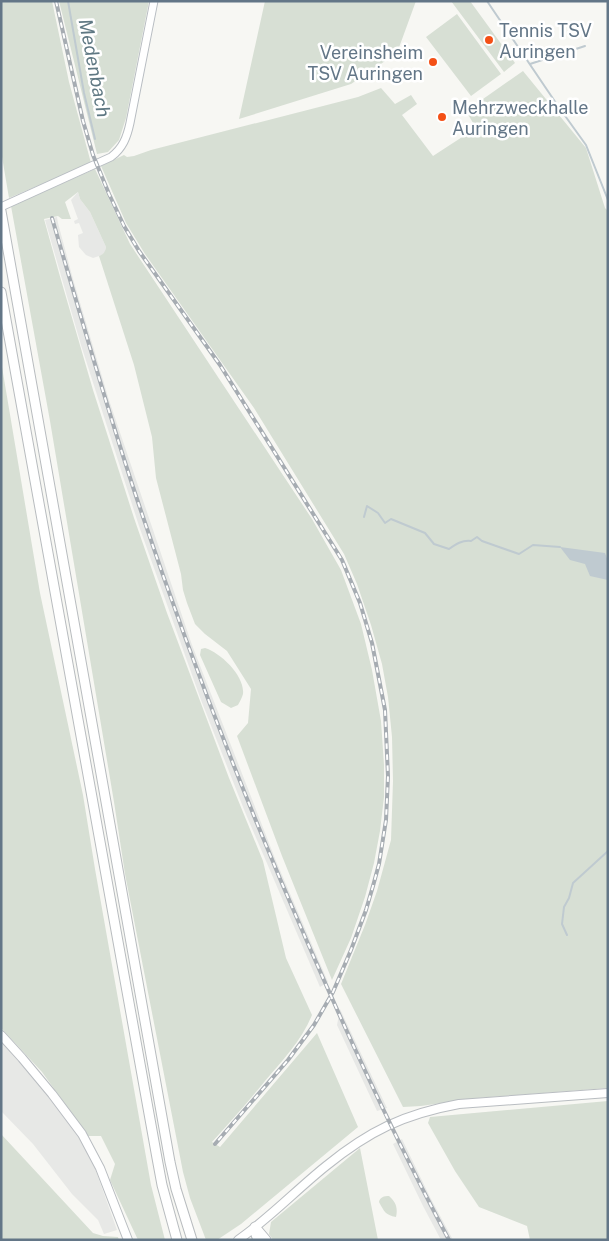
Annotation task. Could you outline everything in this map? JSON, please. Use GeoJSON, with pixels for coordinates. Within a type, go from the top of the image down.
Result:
{"type":"FeatureCollection","features":[{"type":"Feature","properties":{"kind":"highway"},"geometry":{"type":"LineString","coordinates":[[1,211],[168,1153],[176,1189],[192,1240]]}},
{"type":"Feature","properties":{"kind":"highway"},"geometry":{"type":"LineString","coordinates":[[1,292],[162,1185],[177,1240]]}},
{"type":"Feature","properties":{"kind":"highway"},"geometry":{"type":"LineString","coordinates":[[255,1227],[258,1240]]}},
{"type":"Feature","properties":{"kind":"highway"},"geometry":{"type":"LineString","coordinates":[[255,1227],[266,1240]]}},
{"type":"Feature","properties":{"kind":"main road"},"geometry":{"type":"LineString","coordinates":[[1,207],[111,157],[121,148],[125,142],[130,123],[154,1]]}},
{"type":"Feature","properties":{"kind":"main road"},"geometry":{"type":"LineString","coordinates":[[1,1035],[48,1088],[82,1134],[100,1168],[128,1240]]}},
{"type":"Feature","properties":{"kind":"main road"},"geometry":{"type":"LineString","coordinates":[[238,1240],[343,1152],[366,1136],[396,1121],[459,1104],[608,1092]]}},
{"type":"Feature","properties":{"kind":"shaded area"},"geometry":{"type":"Polygon","coordinates":[[[1,1],[52,1],[69,82],[91,163],[9,198],[1,151],[1,1]]]}},
{"type":"Feature","properties":{"kind":"shaded area"},"geometry":{"type":"Polygon","coordinates":[[[59,1],[149,1],[126,118],[119,140],[108,152],[97,154],[59,1]]]}},
{"type":"Feature","properties":{"kind":"shaded area"},"geometry":{"type":"Polygon","coordinates":[[[265,1],[416,1],[397,53],[351,84],[239,119],[265,1]]]}},
{"type":"Feature","properties":{"kind":"shaded area","name":"Tennis TSV Auringen"},"geometry":{"type":"Polygon","coordinates":[[[451,1],[470,1],[515,63],[504,72],[451,1]]]}},
{"type":"Feature","properties":{"kind":"shaded area"},"geometry":{"type":"Polygon","coordinates":[[[457,14],[501,74],[471,96],[426,37],[457,14]]]}},
{"type":"Feature","properties":{"kind":"shaded area"},"geometry":{"type":"Polygon","coordinates":[[[523,71],[586,148],[605,208],[608,211],[608,1088],[477,1098],[403,1107],[341,984],[377,891],[391,840],[392,737],[382,664],[371,625],[344,554],[254,408],[145,254],[126,223],[101,166],[124,155],[127,157],[134,156],[358,97],[381,88],[395,104],[411,95],[417,104],[402,115],[433,156],[476,128],[466,111],[523,71]]]}},
{"type":"Feature","properties":{"kind":"shaded area"},"geometry":{"type":"Polygon","coordinates":[[[95,169],[130,244],[312,519],[341,570],[361,624],[381,721],[384,797],[374,863],[351,938],[332,980],[282,856],[237,736],[248,723],[251,689],[227,651],[195,624],[187,603],[156,478],[152,437],[134,365],[99,256],[104,253],[106,247],[90,212],[80,199],[78,192],[65,202],[71,219],[62,219],[58,216],[44,219],[59,273],[93,390],[134,518],[167,613],[229,778],[263,861],[286,958],[312,1015],[303,1033],[291,1050],[212,1142],[220,1147],[317,1033],[358,1127],[241,1224],[217,1240],[206,1240],[190,1198],[183,1172],[125,874],[50,421],[11,206],[95,169]]]}},
{"type":"Feature","properties":{"kind":"shaded area"},"geometry":{"type":"Polygon","coordinates":[[[78,192],[80,199],[90,212],[106,247],[102,255],[93,258],[86,255],[79,247],[78,235],[83,233],[79,223],[75,224],[74,221],[78,219],[71,200],[78,192]]]}},
{"type":"Feature","properties":{"kind":"shaded area"},"geometry":{"type":"Polygon","coordinates":[[[57,217],[73,279],[109,400],[192,645],[276,861],[328,982],[320,987],[245,812],[201,700],[139,526],[81,345],[45,220],[57,217]]]}},
{"type":"Feature","properties":{"kind":"shaded area"},"geometry":{"type":"Polygon","coordinates":[[[1,361],[40,593],[83,795],[151,1185],[165,1240],[138,1240],[110,1180],[115,1164],[101,1136],[88,1136],[42,1072],[1,1028],[1,361]]]}},
{"type":"Feature","properties":{"kind":"shaded area"},"geometry":{"type":"Polygon","coordinates":[[[560,547],[605,553],[608,561],[608,580],[590,576],[585,564],[570,560],[560,547]]]}},
{"type":"Feature","properties":{"kind":"shaded area"},"geometry":{"type":"Polygon","coordinates":[[[205,648],[225,660],[236,673],[243,687],[243,694],[238,705],[231,708],[221,702],[200,655],[201,649],[205,648]]]}},
{"type":"Feature","properties":{"kind":"shaded area"},"geometry":{"type":"Polygon","coordinates":[[[340,1009],[387,1108],[377,1111],[337,1025],[340,1009]]]}},
{"type":"Feature","properties":{"kind":"shaded area"},"geometry":{"type":"Polygon","coordinates":[[[1,1040],[55,1102],[87,1146],[117,1230],[104,1234],[98,1220],[72,1194],[33,1144],[1,1111],[1,1040]]]}},
{"type":"Feature","properties":{"kind":"shaded area"},"geometry":{"type":"Polygon","coordinates":[[[608,1101],[608,1240],[530,1240],[527,1226],[479,1207],[455,1171],[428,1123],[430,1117],[608,1101]]]}},
{"type":"Feature","properties":{"kind":"shaded area"},"geometry":{"type":"Polygon","coordinates":[[[1,1134],[93,1233],[118,1237],[119,1240],[1,1240],[1,1134]]]}},
{"type":"Feature","properties":{"kind":"shaded area"},"geometry":{"type":"Polygon","coordinates":[[[402,1139],[453,1240],[441,1240],[423,1206],[393,1144],[402,1139]]]}},
{"type":"Feature","properties":{"kind":"shaded area"},"geometry":{"type":"Polygon","coordinates":[[[360,1148],[378,1240],[273,1240],[269,1234],[271,1222],[360,1148]]]}},
{"type":"Feature","properties":{"kind":"shaded area"},"geometry":{"type":"Polygon","coordinates":[[[389,1196],[396,1205],[396,1217],[385,1212],[379,1202],[382,1197],[389,1196]]]}},
{"type":"Feature","properties":{"kind":"waterway","name":"Medenbach"},"geometry":{"type":"LineString","coordinates":[[68,1],[84,93],[95,139]]}},
{"type":"Feature","properties":{"kind":"waterway"},"geometry":{"type":"LineString","coordinates":[[487,1],[586,145],[608,200]]}},
{"type":"Feature","properties":{"kind":"waterway"},"geometry":{"type":"LineString","coordinates":[[530,64],[585,46]]}},
{"type":"Feature","properties":{"kind":"waterway"},"geometry":{"type":"LineString","coordinates":[[364,517],[367,506],[378,513],[385,523],[391,519],[425,533],[434,544],[449,549],[459,543],[471,541],[477,537],[482,541],[519,554],[533,545],[560,547]]}},
{"type":"Feature","properties":{"kind":"waterway"},"geometry":{"type":"LineString","coordinates":[[567,935],[562,924],[564,907],[569,898],[573,883],[608,851]]}},
{"type":"Feature","properties":{"kind":"railway"},"geometry":{"type":"LineString","coordinates":[[56,1],[83,121],[93,155],[109,194],[124,226],[139,251],[220,365],[342,560],[360,603],[372,643],[385,710],[388,776],[386,820],[379,864],[366,910],[351,950],[333,992],[314,1025],[288,1060],[215,1144]]}},
{"type":"Feature","properties":{"kind":"railway"},"geometry":{"type":"LineString","coordinates":[[52,218],[135,493],[217,722],[285,890],[342,1020],[376,1094],[449,1240]]}},
{"type":"Feature","properties":{"kind":"place","name":"Tennis TSV Auringen"},"geometry":{"type":"Point","coordinates":[489,40]}},
{"type":"Feature","properties":{"kind":"place","name":"Vereinsheim TSV Auringen"},"geometry":{"type":"Point","coordinates":[433,62]}},
{"type":"Feature","properties":{"kind":"place","name":"Mehrzweckhalle Auringen"},"geometry":{"type":"Point","coordinates":[442,117]}}]}
